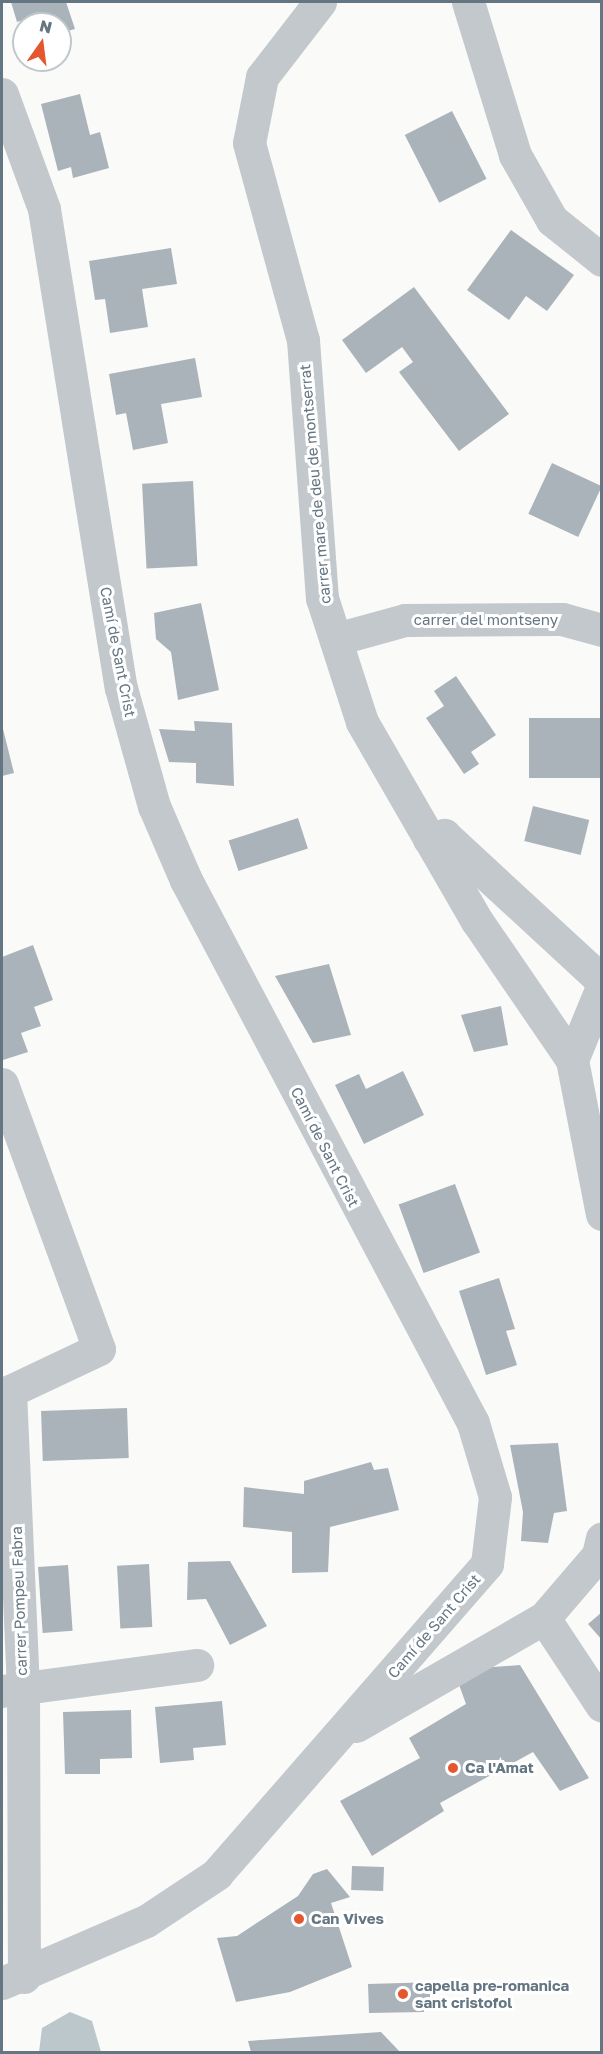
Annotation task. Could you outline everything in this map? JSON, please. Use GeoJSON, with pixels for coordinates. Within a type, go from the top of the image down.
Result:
{"type":"FeatureCollection","features":[{"type":"Feature","properties":{"kind":"street","name":"carrer mare de deu de montserrat"},"geometry":{"type":"LineString","coordinates":[[320,2],[262,77],[249,143],[303,340],[322,598],[362,722],[490,940],[572,1060],[602,1214]]}},
{"type":"Feature","properties":{"kind":"street"},"geometry":{"type":"LineString","coordinates":[[468,2],[515,155],[552,220],[602,260]]}},
{"type":"Feature","properties":{"kind":"street","name":"Camí de Sant Crist"},"geometry":{"type":"LineString","coordinates":[[2,94],[44,209],[121,688],[154,806],[202,912],[473,1423],[495,1497],[487,1564],[330,1740],[217,1874],[146,1922],[13,1980]]}},
{"type":"Feature","properties":{"kind":"street","name":"carrer del montseny"},"geometry":{"type":"LineString","coordinates":[[336,639],[405,620],[562,619],[602,630]]}},
{"type":"Feature","properties":{"kind":"street"},"geometry":{"type":"LineString","coordinates":[[429,839],[444,835],[602,981]]}},
{"type":"Feature","properties":{"kind":"street"},"geometry":{"type":"LineString","coordinates":[[490,940],[521,906]]}},
{"type":"Feature","properties":{"kind":"street"},"geometry":{"type":"LineString","coordinates":[[572,1060],[602,987]]}},
{"type":"Feature","properties":{"kind":"street","name":"carrer Pompeu Fabra"},"geometry":{"type":"LineString","coordinates":[[2,1084],[99,1349],[10,1391],[13,1980]]}},
{"type":"Feature","properties":{"kind":"street"},"geometry":{"type":"LineString","coordinates":[[330,1740],[544,1618],[598,1555],[602,1538]]}},
{"type":"Feature","properties":{"kind":"street"},"geometry":{"type":"LineString","coordinates":[[544,1618],[602,1706]]}},
{"type":"Feature","properties":{"kind":"street"},"geometry":{"type":"LineString","coordinates":[[12,1691],[197,1665]]}},
{"type":"Feature","properties":{"kind":"shaded area"},"geometry":{"type":"Polygon","coordinates":[[[70,2012],[92,2021],[101,2052],[39,2052],[42,2028],[70,2012]]]}},
{"type":"Feature","properties":{"kind":"building"},"geometry":{"type":"Polygon","coordinates":[[[11,2],[66,2],[69,12],[14,12],[11,2]]]}},
{"type":"Feature","properties":{"kind":"building"},"geometry":{"type":"Polygon","coordinates":[[[80,94],[90,135],[100,132],[109,168],[73,178],[71,167],[58,171],[41,104],[80,94]]]}},
{"type":"Feature","properties":{"kind":"building"},"geometry":{"type":"Polygon","coordinates":[[[452,111],[487,179],[439,203],[405,135],[452,111]]]}},
{"type":"Feature","properties":{"kind":"building"},"geometry":{"type":"Polygon","coordinates":[[[511,230],[574,275],[547,311],[526,296],[509,320],[467,290],[511,230]]]}},
{"type":"Feature","properties":{"kind":"building"},"geometry":{"type":"Polygon","coordinates":[[[171,248],[177,284],[142,289],[148,327],[110,333],[105,299],[95,300],[89,261],[171,248]]]}},
{"type":"Feature","properties":{"kind":"building"},"geometry":{"type":"Polygon","coordinates":[[[414,287],[509,414],[459,451],[399,372],[413,362],[402,347],[366,373],[342,340],[414,287]]]}},
{"type":"Feature","properties":{"kind":"building"},"geometry":{"type":"Polygon","coordinates":[[[195,358],[202,397],[161,404],[168,443],[133,450],[126,413],[116,415],[109,374],[195,358]]]}},
{"type":"Feature","properties":{"kind":"building"},"geometry":{"type":"Polygon","coordinates":[[[552,463],[602,486],[578,537],[528,514],[552,463]]]}},
{"type":"Feature","properties":{"kind":"building"},"geometry":{"type":"Polygon","coordinates":[[[193,481],[197,566],[147,569],[142,484],[193,481]]]}},
{"type":"Feature","properties":{"kind":"building"},"geometry":{"type":"Polygon","coordinates":[[[201,603],[219,690],[178,700],[171,652],[156,639],[154,613],[201,603]]]}},
{"type":"Feature","properties":{"kind":"building"},"geometry":{"type":"Polygon","coordinates":[[[456,676],[496,735],[471,752],[479,764],[464,774],[426,718],[444,706],[434,691],[456,676]]]}},
{"type":"Feature","properties":{"kind":"building"},"geometry":{"type":"Polygon","coordinates":[[[529,718],[602,718],[602,778],[529,778],[529,718]]]}},
{"type":"Feature","properties":{"kind":"building"},"geometry":{"type":"Polygon","coordinates":[[[194,721],[232,723],[234,786],[196,783],[196,763],[169,762],[159,729],[195,731],[194,721]]]}},
{"type":"Feature","properties":{"kind":"building"},"geometry":{"type":"Polygon","coordinates":[[[2,725],[14,773],[2,776],[2,725]]]}},
{"type":"Feature","properties":{"kind":"building"},"geometry":{"type":"Polygon","coordinates":[[[533,806],[589,820],[581,855],[524,841],[533,806]]]}},
{"type":"Feature","properties":{"kind":"building"},"geometry":{"type":"Polygon","coordinates":[[[298,818],[308,848],[238,871],[229,841],[298,818]]]}},
{"type":"Feature","properties":{"kind":"building"},"geometry":{"type":"Polygon","coordinates":[[[33,945],[53,1000],[34,1007],[41,1026],[21,1033],[28,1052],[3,1060],[2,957],[33,945]]]}},
{"type":"Feature","properties":{"kind":"building"},"geometry":{"type":"Polygon","coordinates":[[[329,964],[351,1035],[313,1043],[275,976],[329,964]]]}},
{"type":"Feature","properties":{"kind":"building"},"geometry":{"type":"Polygon","coordinates":[[[501,1006],[508,1045],[474,1052],[461,1015],[501,1006]]]}},
{"type":"Feature","properties":{"kind":"building"},"geometry":{"type":"Polygon","coordinates":[[[403,1071],[424,1115],[364,1144],[335,1085],[359,1074],[366,1089],[403,1071]]]}},
{"type":"Feature","properties":{"kind":"building"},"geometry":{"type":"Polygon","coordinates":[[[455,1184],[480,1253],[424,1273],[399,1205],[455,1184]]]}},
{"type":"Feature","properties":{"kind":"building"},"geometry":{"type":"Polygon","coordinates":[[[499,1278],[515,1329],[506,1331],[517,1365],[486,1375],[459,1291],[499,1278]]]}},
{"type":"Feature","properties":{"kind":"building"},"geometry":{"type":"Polygon","coordinates":[[[127,1408],[129,1458],[43,1461],[41,1411],[127,1408]]]}},
{"type":"Feature","properties":{"kind":"building"},"geometry":{"type":"Polygon","coordinates":[[[558,1443],[567,1511],[554,1513],[548,1543],[521,1541],[523,1512],[510,1445],[558,1443]]]}},
{"type":"Feature","properties":{"kind":"building"},"geometry":{"type":"Polygon","coordinates":[[[371,1462],[374,1470],[388,1468],[399,1510],[330,1527],[328,1572],[292,1573],[292,1532],[243,1527],[244,1487],[304,1494],[304,1481],[371,1462]]]}},
{"type":"Feature","properties":{"kind":"building"},"geometry":{"type":"Polygon","coordinates":[[[230,1561],[267,1626],[230,1645],[206,1599],[187,1600],[188,1562],[230,1561]]]}},
{"type":"Feature","properties":{"kind":"building"},"geometry":{"type":"Polygon","coordinates":[[[149,1564],[152,1627],[120,1629],[117,1566],[149,1564]]]}},
{"type":"Feature","properties":{"kind":"building"},"geometry":{"type":"Polygon","coordinates":[[[68,1565],[73,1631],[43,1633],[38,1567],[68,1565]]]}},
{"type":"Feature","properties":{"kind":"building"},"geometry":{"type":"Polygon","coordinates":[[[602,1612],[602,1640],[588,1624],[602,1612]]]}},
{"type":"Feature","properties":{"kind":"building","name":"Ca l'Amat"},"geometry":{"type":"Polygon","coordinates":[[[520,1665],[589,1778],[560,1791],[533,1752],[440,1803],[444,1811],[372,1856],[340,1801],[420,1758],[409,1738],[466,1704],[458,1682],[480,1668],[520,1665]]]}},
{"type":"Feature","properties":{"kind":"building"},"geometry":{"type":"Polygon","coordinates":[[[222,1701],[226,1745],[193,1748],[194,1760],[160,1763],[155,1707],[222,1701]]]}},
{"type":"Feature","properties":{"kind":"building"},"geometry":{"type":"Polygon","coordinates":[[[131,1710],[132,1758],[100,1759],[100,1774],[65,1774],[63,1712],[131,1710]]]}},
{"type":"Feature","properties":{"kind":"building"},"geometry":{"type":"Polygon","coordinates":[[[352,1866],[384,1867],[383,1891],[351,1890],[352,1866]]]}},
{"type":"Feature","properties":{"kind":"building","name":"Can Vives"},"geometry":{"type":"Polygon","coordinates":[[[327,1869],[350,1897],[331,1903],[352,1967],[290,1992],[236,2002],[217,1938],[237,1936],[298,1896],[313,1874],[327,1869]]]}},
{"type":"Feature","properties":{"kind":"building","name":"capella pre-romanica sant cristofol"},"geometry":{"type":"Polygon","coordinates":[[[437,1982],[437,2004],[424,2005],[424,2012],[369,2013],[368,1984],[437,1982]]]}},
{"type":"Feature","properties":{"kind":"building"},"geometry":{"type":"Polygon","coordinates":[[[381,2032],[400,2052],[251,2052],[248,2041],[381,2032]]]}},
{"type":"Feature","properties":{"kind":"place","name":"Ca l'Amat"},"geometry":{"type":"Point","coordinates":[453,1768]}},
{"type":"Feature","properties":{"kind":"place","name":"Can Vives"},"geometry":{"type":"Point","coordinates":[299,1919]}},
{"type":"Feature","properties":{"kind":"place","name":"capella pre-romanica sant cristofol"},"geometry":{"type":"Point","coordinates":[403,1994]}}]}
